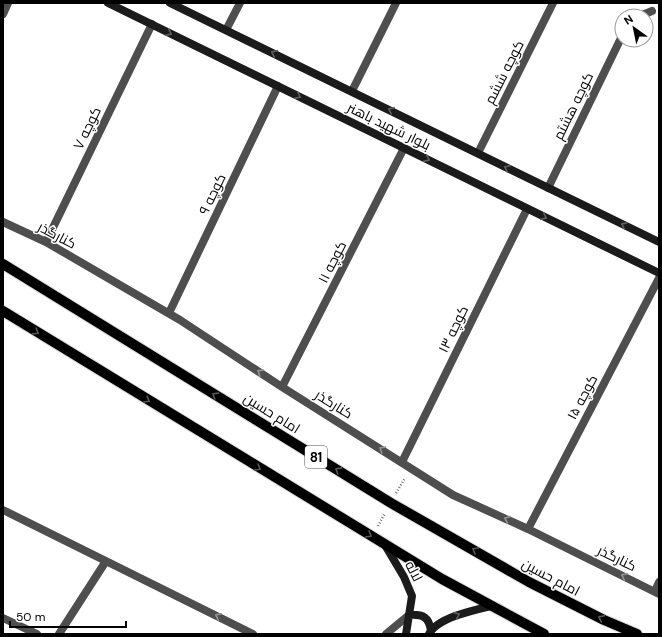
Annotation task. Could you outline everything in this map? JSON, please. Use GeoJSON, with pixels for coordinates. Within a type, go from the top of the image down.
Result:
{"type":"FeatureCollection","features":[{"type":"Feature","properties":{"kind":"main road","name":"امام حسین"},"geometry":{"type":"LineString","coordinates":[[3,264],[391,503],[529,582],[604,620],[637,634]]}},
{"type":"Feature","properties":{"kind":"main road"},"geometry":{"type":"LineString","coordinates":[[3,311],[385,545],[442,579],[544,634]]}},
{"type":"Feature","properties":{"kind":"street"},"geometry":{"type":"LineString","coordinates":[[3,14],[8,3]]}},
{"type":"Feature","properties":{"kind":"street","name":"بلوار شهید باهنر"},"geometry":{"type":"LineString","coordinates":[[108,3],[659,273]]}},
{"type":"Feature","properties":{"kind":"street","name":"بلوار شهید باهنر"},"geometry":{"type":"LineString","coordinates":[[170,3],[659,242]]}},
{"type":"Feature","properties":{"kind":"street"},"geometry":{"type":"LineString","coordinates":[[226,30],[240,3]]}},
{"type":"Feature","properties":{"kind":"street"},"geometry":{"type":"LineString","coordinates":[[352,91],[396,3]]}},
{"type":"Feature","properties":{"kind":"street","name":"کوچه ششم"},"geometry":{"type":"LineString","coordinates":[[478,153],[553,3]]}},
{"type":"Feature","properties":{"kind":"street","name":"کوچه ۷"},"geometry":{"type":"LineString","coordinates":[[46,242],[152,24]]}},
{"type":"Feature","properties":{"kind":"street","name":"کوچه هشتم"},"geometry":{"type":"LineString","coordinates":[[548,188],[616,48]]}},
{"type":"Feature","properties":{"kind":"street","name":"کوچه ۹"},"geometry":{"type":"LineString","coordinates":[[168,313],[278,86]]}},
{"type":"Feature","properties":{"kind":"street","name":"کوچه ۱۱"},"geometry":{"type":"LineString","coordinates":[[282,387],[404,148]]}},
{"type":"Feature","properties":{"kind":"street","name":"کوچه ۱۳"},"geometry":{"type":"LineString","coordinates":[[402,462],[527,208]]}},
{"type":"Feature","properties":{"kind":"street","name":"کنارگذر"},"geometry":{"type":"LineString","coordinates":[[3,222],[46,242],[168,313],[453,495],[528,529],[657,592]]}},
{"type":"Feature","properties":{"kind":"street","name":"کوچه ۱۵"},"geometry":{"type":"LineString","coordinates":[[528,529],[659,278]]}},
{"type":"Feature","properties":{"kind":"street"},"geometry":{"type":"LineString","coordinates":[[3,510],[252,634]]}},
{"type":"Feature","properties":{"kind":"street","name":"لاله"},"geometry":{"type":"LineString","coordinates":[[385,545],[404,577],[412,596],[406,634]]}},
{"type":"Feature","properties":{"kind":"street"},"geometry":{"type":"LineString","coordinates":[[59,634],[106,561]]}},
{"type":"Feature","properties":{"kind":"street"},"geometry":{"type":"LineString","coordinates":[[657,592],[659,582]]}},
{"type":"Feature","properties":{"kind":"street"},"geometry":{"type":"LineString","coordinates":[[430,633],[444,621],[462,613],[491,606]]}},
{"type":"Feature","properties":{"kind":"street"},"geometry":{"type":"LineString","coordinates":[[386,634],[409,615],[418,614],[430,622],[430,633]]}},
{"type":"Feature","properties":{"kind":"street"},"geometry":{"type":"LineString","coordinates":[[3,618],[37,634]]}}]}
